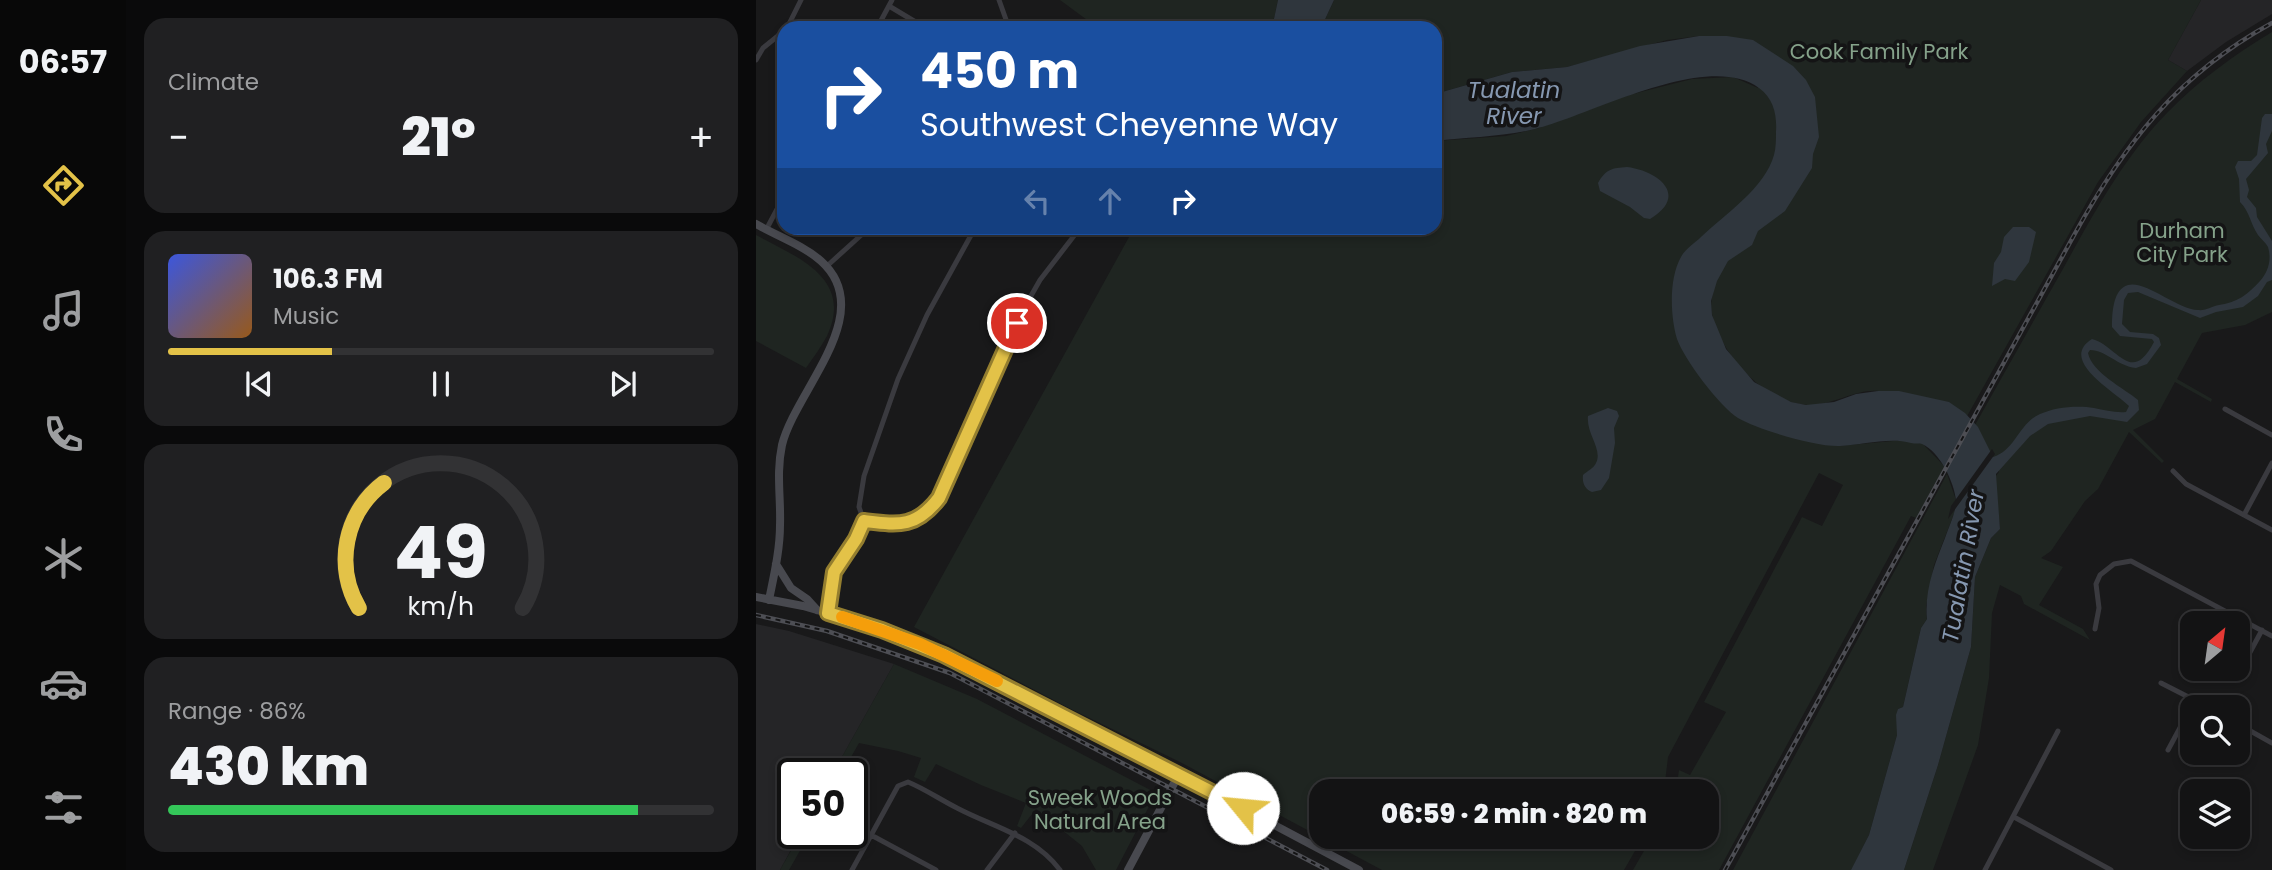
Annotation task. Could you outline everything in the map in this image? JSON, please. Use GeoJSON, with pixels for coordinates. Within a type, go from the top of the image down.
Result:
{"type":"FeatureCollection","features":[{"type":"Feature","properties":{"kind":"main road"},"geometry":{"type":"LineString","coordinates":[[756,224],[813,255],[827,267],[841,294],[841,319],[834,341],[794,415],[782,444],[778,473],[780,522],[769,600]]}},
{"type":"Feature","properties":{"kind":"main road"},"geometry":{"type":"LineString","coordinates":[[776,564],[791,588],[817,610]]}},
{"type":"Feature","properties":{"kind":"main road"},"geometry":{"type":"LineString","coordinates":[[756,597],[828,613],[882,630],[944,655],[1179,774],[1359,870]]}},
{"type":"Feature","properties":{"kind":"main road"},"geometry":{"type":"LineString","coordinates":[[1128,870],[1179,774]]}},
{"type":"Feature","properties":{"kind":"street"},"geometry":{"type":"LineString","coordinates":[[789,21],[801,0]]}},
{"type":"Feature","properties":{"kind":"street"},"geometry":{"type":"LineString","coordinates":[[999,0],[1006,21]]}},
{"type":"Feature","properties":{"kind":"street"},"geometry":{"type":"LineString","coordinates":[[881,21],[890,3],[914,21]]}},
{"type":"Feature","properties":{"kind":"street"},"geometry":{"type":"LineString","coordinates":[[756,60],[763,48],[777,36]]}},
{"type":"Feature","properties":{"kind":"street"},"geometry":{"type":"LineString","coordinates":[[766,230],[777,209]]}},
{"type":"Feature","properties":{"kind":"street"},"geometry":{"type":"LineString","coordinates":[[827,267],[861,235]]}},
{"type":"Feature","properties":{"kind":"street"},"geometry":{"type":"LineString","coordinates":[[828,613],[834,572],[856,539],[864,521],[859,507],[864,476],[898,379],[927,315],[971,235]]}},
{"type":"Feature","properties":{"kind":"street"},"geometry":{"type":"LineString","coordinates":[[864,521],[901,524],[912,521],[930,509],[939,498],[1023,310],[1040,280],[1075,235]]}},
{"type":"Feature","properties":{"kind":"street"},"geometry":{"type":"LineString","coordinates":[[2225,409],[2272,435]]}},
{"type":"Feature","properties":{"kind":"street"},"geometry":{"type":"LineString","coordinates":[[2244,515],[2272,463]]}},
{"type":"Feature","properties":{"kind":"street"},"geometry":{"type":"LineString","coordinates":[[2172,471],[2186,484],[2272,530]]}},
{"type":"Feature","properties":{"kind":"street"},"geometry":{"type":"LineString","coordinates":[[2095,629],[2099,608],[2096,584],[2100,575],[2114,564],[2131,561],[2272,636]]}},
{"type":"Feature","properties":{"kind":"street"},"geometry":{"type":"LineString","coordinates":[[2250,652],[2262,630]]}},
{"type":"Feature","properties":{"kind":"street"},"geometry":{"type":"LineString","coordinates":[[2161,683],[2185,695]]}},
{"type":"Feature","properties":{"kind":"street"},"geometry":{"type":"LineString","coordinates":[[2168,750],[2180,728]]}},
{"type":"Feature","properties":{"kind":"street"},"geometry":{"type":"LineString","coordinates":[[1985,870],[2058,731]]}},
{"type":"Feature","properties":{"kind":"street"},"geometry":{"type":"LineString","coordinates":[[2250,731],[2272,743]]}},
{"type":"Feature","properties":{"kind":"street"},"geometry":{"type":"LineString","coordinates":[[852,870],[895,792],[903,783],[915,785],[956,808],[1015,833],[1060,870]]}},
{"type":"Feature","properties":{"kind":"street"},"geometry":{"type":"LineString","coordinates":[[2014,817],[2111,870]]}},
{"type":"Feature","properties":{"kind":"street"},"geometry":{"type":"LineString","coordinates":[[987,870],[1015,833]]}},
{"type":"Feature","properties":{"kind":"street"},"geometry":{"type":"LineString","coordinates":[[871,835],[936,870]]}},
{"type":"Feature","properties":{"kind":"shaded area"},"geometry":{"type":"Polygon","coordinates":[[[2201,0],[2272,0],[2272,14],[2226,42],[2187,71],[2168,60],[2201,0]]]}},
{"type":"Feature","properties":{"kind":"shaded area"},"geometry":{"type":"Polygon","coordinates":[[[756,624],[789,631],[894,664],[841,758],[777,758],[777,849],[791,849],[780,870],[756,870],[756,624]]]}},
{"type":"Feature","properties":{"kind":"green space"},"geometry":{"type":"Polygon","coordinates":[[[1060,0],[1278,0],[1274,21],[1088,21],[1060,0]]]}},
{"type":"Feature","properties":{"kind":"green space","name":"Cook Family Park"},"geometry":{"type":"Polygon","coordinates":[[[1334,0],[2201,0],[2168,60],[2187,71],[2141,122],[2098,182],[1966,418],[1879,391],[1862,392],[1816,405],[1791,402],[1776,396],[1747,374],[1724,345],[1712,314],[1714,288],[1705,303],[1725,349],[1753,384],[1838,446],[1904,440],[1923,444],[1945,467],[1916,518],[1911,516],[1719,870],[1633,870],[1645,849],[1719,849],[1719,779],[1678,779],[1679,770],[1690,775],[1726,712],[1704,702],[1802,517],[1822,526],[1843,485],[1819,473],[1668,757],[1665,779],[1309,779],[1309,831],[914,627],[1130,235],[1442,235],[1442,141],[1506,136],[1539,128],[1617,98],[1692,79],[1733,77],[1758,88],[1727,36],[1699,36],[1667,40],[1567,67],[1512,72],[1442,92],[1442,21],[1324,21],[1334,0]]]}},
{"type":"Feature","properties":{"kind":"green space","name":"Durham City Park"},"geometry":{"type":"Polygon","coordinates":[[[2272,32],[2272,312],[2245,325],[2202,333],[2177,379],[2212,399],[2211,402],[2175,382],[2155,419],[2133,430],[2164,461],[2162,463],[2129,432],[2098,489],[2085,501],[2051,551],[2041,558],[2063,567],[2039,605],[2083,629],[2090,640],[2024,604],[2021,596],[2000,585],[1992,613],[1989,678],[1978,745],[1933,870],[1904,870],[1938,765],[1971,647],[1975,577],[1991,538],[2000,529],[1995,477],[1999,472],[1975,425],[2098,206],[2137,148],[2191,90],[2230,59],[2272,32]]]}},
{"type":"Feature","properties":{"kind":"green space"},"geometry":{"type":"Polygon","coordinates":[[[756,235],[804,261],[827,284],[833,299],[833,316],[827,336],[806,368],[756,341],[756,235]]]}},
{"type":"Feature","properties":{"kind":"green space"},"geometry":{"type":"Polygon","coordinates":[[[1947,474],[1956,500],[1954,514],[1934,565],[1926,606],[1927,619],[1921,628],[1903,707],[1898,709],[1897,735],[1869,835],[1853,867],[1851,870],[1733,870],[1947,474]]]}},
{"type":"Feature","properties":{"kind":"green space","name":"Sweek Woods Natural Area"},"geometry":{"type":"Polygon","coordinates":[[[894,664],[977,699],[1156,793],[1116,870],[1096,870],[1082,846],[1036,809],[1021,828],[1017,826],[1026,803],[936,764],[925,782],[914,777],[921,758],[898,751],[859,743],[850,758],[841,758],[894,664]]]}},
{"type":"Feature","properties":{"kind":"green space"},"geometry":{"type":"Polygon","coordinates":[[[792,849],[801,849],[789,870],[780,870],[792,849]]]}},
{"type":"Feature","properties":{"kind":"green space"},"geometry":{"type":"Polygon","coordinates":[[[1343,849],[1636,849],[1624,870],[1382,870],[1343,849]]]}},
{"type":"Feature","properties":{"kind":"water"},"geometry":{"type":"Polygon","coordinates":[[[1278,0],[1334,0],[1324,21],[1274,21],[1278,0]]]}},
{"type":"Feature","properties":{"kind":"water","name":"Tualatin River"},"geometry":{"type":"Polygon","coordinates":[[[1699,36],[1753,40],[1793,66],[1806,80],[1815,97],[1819,137],[1813,154],[1812,168],[1785,211],[1758,231],[1752,245],[1728,261],[1717,281],[1711,301],[1712,315],[1726,349],[1754,382],[1791,402],[1806,405],[1834,402],[1856,394],[1878,391],[1899,391],[1949,402],[1965,413],[1978,427],[1993,457],[2007,449],[2027,424],[2040,414],[2059,408],[2081,407],[2126,412],[2129,406],[2092,375],[2081,356],[2083,347],[2092,339],[2124,360],[2138,361],[2146,355],[2154,342],[2152,339],[2120,336],[2112,327],[2114,302],[2123,287],[2143,287],[2181,305],[2201,310],[2237,300],[2260,281],[2270,257],[2268,247],[2258,235],[2240,202],[2239,179],[2235,167],[2238,161],[2251,161],[2257,155],[2262,118],[2265,114],[2272,114],[2272,131],[2266,144],[2268,153],[2246,179],[2249,190],[2247,197],[2256,208],[2257,217],[2272,241],[2272,280],[2267,282],[2258,296],[2243,307],[2200,318],[2138,292],[2128,293],[2124,300],[2122,324],[2130,332],[2153,334],[2159,338],[2161,345],[2147,364],[2136,368],[2096,351],[2090,350],[2088,353],[2102,373],[2138,400],[2139,410],[2127,422],[2090,416],[2048,424],[2030,436],[1996,474],[2000,529],[1991,538],[1975,577],[1971,647],[1938,765],[1904,870],[1851,870],[1869,835],[1897,735],[1896,715],[1898,709],[1903,707],[1921,628],[1927,619],[1931,577],[1955,510],[1956,500],[1949,476],[1935,454],[1922,444],[1894,441],[1830,446],[1788,437],[1738,418],[1722,404],[1695,370],[1681,348],[1675,329],[1673,286],[1681,257],[1743,200],[1762,178],[1774,155],[1775,114],[1768,97],[1759,88],[1737,78],[1710,77],[1648,89],[1523,132],[1442,140],[1442,92],[1512,72],[1567,67],[1640,46],[1699,36]]]}},
{"type":"Feature","properties":{"kind":"water"},"geometry":{"type":"Polygon","coordinates":[[[1627,167],[1650,174],[1665,186],[1668,193],[1667,202],[1662,210],[1650,219],[1600,191],[1598,183],[1607,172],[1627,167]]]}},
{"type":"Feature","properties":{"kind":"water"},"geometry":{"type":"Polygon","coordinates":[[[2013,227],[2029,227],[2036,232],[2029,262],[2015,281],[2005,279],[1992,286],[1994,263],[2001,252],[2004,237],[2013,227]]]}},
{"type":"Feature","properties":{"kind":"water"},"geometry":{"type":"Polygon","coordinates":[[[1608,408],[1617,411],[1619,416],[1614,428],[1615,443],[1609,478],[1601,490],[1592,492],[1586,487],[1583,478],[1598,458],[1588,416],[1608,408]]]}},
{"type":"Feature","properties":{"kind":"pier"},"geometry":{"type":"Polygon","coordinates":[[[1992,449],[1995,454],[1948,519],[1951,506],[1992,449]]]}},
{"type":"Feature","properties":{"kind":"railway"},"geometry":{"type":"LineString","coordinates":[[1725,870],[2073,237],[2112,172],[2133,142],[2181,89],[2238,43],[2272,23]]}},
{"type":"Feature","properties":{"kind":"railway"},"geometry":{"type":"LineString","coordinates":[[756,615],[827,631],[950,673],[1327,870]]}},
{"type":"Feature","properties":{"kind":"slow traffic"},"geometry":{"type":"LineString","coordinates":[[842,617],[920,644],[997,681]]}},
{"type":"Feature","properties":{"kind":"route"},"geometry":{"type":"LineString","coordinates":[[1017,323],[939,498],[922,516],[912,521],[890,524],[864,521],[856,539],[834,572],[828,613],[882,630],[944,655],[1243,808]]}}]}
